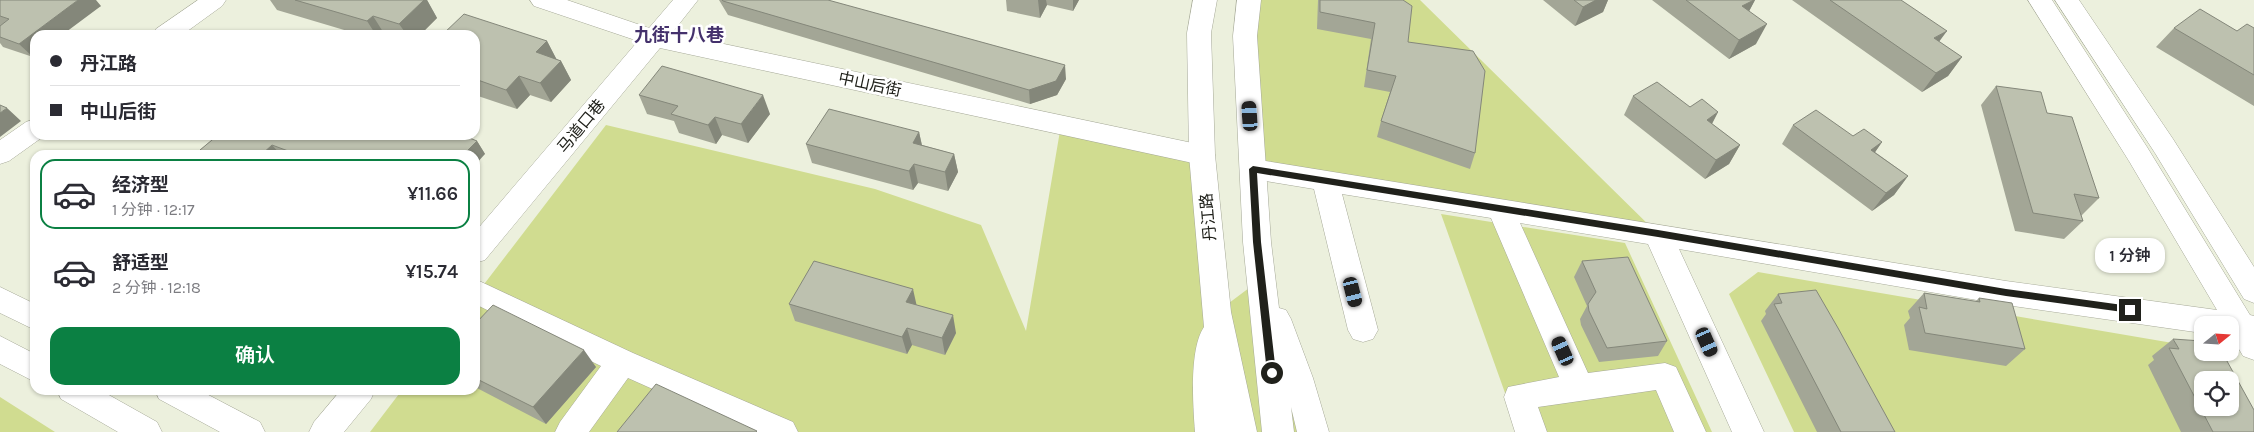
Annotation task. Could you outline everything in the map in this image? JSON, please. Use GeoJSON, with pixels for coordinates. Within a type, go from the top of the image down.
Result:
{"type":"FeatureCollection","features":[{"type":"Feature","properties":{"kind":"street"},"geometry":{"type":"LineString","coordinates":[[172,30],[214,0]]}},
{"type":"Feature","properties":{"kind":"street","name":"中山后街"},"geometry":{"type":"LineString","coordinates":[[542,0],[654,38],[1202,155]]}},
{"type":"Feature","properties":{"kind":"street","name":"马道口巷"},"geometry":{"type":"LineString","coordinates":[[480,246],[686,0]]}},
{"type":"Feature","properties":{"kind":"street","name":"丹江路"},"geometry":{"type":"LineString","coordinates":[[1204,0],[1199,33],[1202,155],[1216,312],[1241,432]]}},
{"type":"Feature","properties":{"kind":"street"},"geometry":{"type":"LineString","coordinates":[[1250,0],[1245,36],[1253,169],[1261,279],[1278,432]]}},
{"type":"Feature","properties":{"kind":"street"},"geometry":{"type":"LineString","coordinates":[[2040,0],[2250,334]]}},
{"type":"Feature","properties":{"kind":"street"},"geometry":{"type":"LineString","coordinates":[[2067,0],[2164,146],[2254,291]]}},
{"type":"Feature","properties":{"kind":"street"},"geometry":{"type":"LineString","coordinates":[[0,154],[30,133]]}},
{"type":"Feature","properties":{"kind":"street"},"geometry":{"type":"LineString","coordinates":[[1253,169],[1658,234],[2250,334]]}},
{"type":"Feature","properties":{"kind":"street"},"geometry":{"type":"LineString","coordinates":[[1325,180],[1363,330]]}},
{"type":"Feature","properties":{"kind":"street"},"geometry":{"type":"LineString","coordinates":[[1500,208],[1579,387]]}},
{"type":"Feature","properties":{"kind":"street"},"geometry":{"type":"LineString","coordinates":[[1658,234],[1748,432]]}},
{"type":"Feature","properties":{"kind":"street"},"geometry":{"type":"LineString","coordinates":[[1261,279],[1298,378],[1313,432]]}},
{"type":"Feature","properties":{"kind":"street"},"geometry":{"type":"LineString","coordinates":[[480,293],[622,362],[782,432]]}},
{"type":"Feature","properties":{"kind":"street"},"geometry":{"type":"LineString","coordinates":[[0,300],[30,315]]}},
{"type":"Feature","properties":{"kind":"street"},"geometry":{"type":"LineString","coordinates":[[1211,432],[1207,389],[1216,312]]}},
{"type":"Feature","properties":{"kind":"street"},"geometry":{"type":"LineString","coordinates":[[0,350],[30,366]]}},
{"type":"Feature","properties":{"kind":"street"},"geometry":{"type":"LineString","coordinates":[[571,432],[622,362]]}},
{"type":"Feature","properties":{"kind":"street"},"geometry":{"type":"LineString","coordinates":[[1531,432],[1519,398],[1579,387],[1665,376],[1690,432]]}},
{"type":"Feature","properties":{"kind":"street"},"geometry":{"type":"LineString","coordinates":[[81,395],[146,432]]}},
{"type":"Feature","properties":{"kind":"street"},"geometry":{"type":"LineString","coordinates":[[179,395],[249,432]]}},
{"type":"Feature","properties":{"kind":"street"},"geometry":{"type":"LineString","coordinates":[[325,432],[356,395]]}},
{"type":"Feature","properties":{"kind":"green space"},"geometry":{"type":"Polygon","coordinates":[[[1249,0],[1420,0],[1658,234],[1253,169],[1249,0]]]}},
{"type":"Feature","properties":{"kind":"green space"},"geometry":{"type":"Polygon","coordinates":[[[606,125],[875,189],[981,225],[1026,331],[1061,125],[1202,155],[1217,312],[1261,279],[1313,432],[370,432],[398,395],[480,395],[480,289],[606,125]]]}},
{"type":"Feature","properties":{"kind":"green space"},"geometry":{"type":"Polygon","coordinates":[[[1441,214],[1625,243],[1712,432],[1519,432],[1441,214]]]}},
{"type":"Feature","properties":{"kind":"green space"},"geometry":{"type":"Polygon","coordinates":[[[1758,272],[2194,347],[2194,361],[2222,361],[2228,371],[2194,371],[2194,416],[2239,416],[2239,390],[2254,416],[2254,432],[1794,432],[1729,294],[1758,272]]]}},
{"type":"Feature","properties":{"kind":"green space"},"geometry":{"type":"Polygon","coordinates":[[[0,397],[55,432],[0,432],[0,397]]]}},
{"type":"Feature","properties":{"kind":"building"},"geometry":{"type":"Polygon","coordinates":[[[0,0],[78,0],[38,30],[30,30],[30,36],[19,44],[0,37],[0,26],[9,19],[0,16],[0,0]]]}},
{"type":"Feature","properties":{"kind":"building"},"geometry":{"type":"Polygon","coordinates":[[[295,0],[424,0],[399,24],[373,16],[367,21],[295,0]]]}},
{"type":"Feature","properties":{"kind":"building"},"geometry":{"type":"Polygon","coordinates":[[[722,0],[828,0],[1065,65],[1056,81],[1029,90],[722,0]]]}},
{"type":"Feature","properties":{"kind":"building"},"geometry":{"type":"Polygon","coordinates":[[[1320,0],[1403,0],[1412,6],[1408,42],[1473,51],[1485,71],[1475,153],[1381,121],[1396,76],[1367,70],[1375,23],[1320,12],[1320,0]]]}},
{"type":"Feature","properties":{"kind":"building"},"geometry":{"type":"Polygon","coordinates":[[[1574,0],[1596,0],[1583,7],[1574,0]]]}},
{"type":"Feature","properties":{"kind":"building"},"geometry":{"type":"Polygon","coordinates":[[[1686,0],[1754,0],[1742,6],[1767,24],[1739,40],[1686,0]]]}},
{"type":"Feature","properties":{"kind":"building"},"geometry":{"type":"Polygon","coordinates":[[[1830,0],[1901,0],[1947,31],[1934,38],[1962,57],[1936,73],[1830,0]]]}},
{"type":"Feature","properties":{"kind":"building"},"geometry":{"type":"Polygon","coordinates":[[[2200,9],[2237,31],[2247,24],[2254,28],[2254,75],[2174,28],[2200,9]]]}},
{"type":"Feature","properties":{"kind":"building"},"geometry":{"type":"Polygon","coordinates":[[[464,14],[547,41],[536,52],[561,61],[540,83],[519,76],[506,90],[480,81],[480,30],[447,30],[464,14]]]}},
{"type":"Feature","properties":{"kind":"building"},"geometry":{"type":"Polygon","coordinates":[[[662,66],[763,95],[741,124],[715,117],[708,125],[671,114],[678,106],[639,95],[662,66]]]}},
{"type":"Feature","properties":{"kind":"building"},"geometry":{"type":"Polygon","coordinates":[[[1657,82],[1690,107],[1702,99],[1718,112],[1707,120],[1740,145],[1716,160],[1633,96],[1657,82]]]}},
{"type":"Feature","properties":{"kind":"building"},"geometry":{"type":"Polygon","coordinates":[[[1996,86],[2041,92],[2047,113],[2072,117],[2099,198],[2074,194],[2083,221],[2033,213],[1996,86]]]}},
{"type":"Feature","properties":{"kind":"building"},"geometry":{"type":"Polygon","coordinates":[[[0,105],[7,108],[0,113],[0,105]]]}},
{"type":"Feature","properties":{"kind":"building"},"geometry":{"type":"Polygon","coordinates":[[[829,109],[919,132],[913,143],[954,154],[945,172],[914,164],[909,171],[806,144],[829,109]]]}},
{"type":"Feature","properties":{"kind":"building"},"geometry":{"type":"Polygon","coordinates":[[[1816,110],[1853,136],[1864,129],[1882,142],[1871,150],[1908,176],[1886,193],[1793,125],[1816,110]]]}},
{"type":"Feature","properties":{"kind":"building"},"geometry":{"type":"Polygon","coordinates":[[[212,140],[477,141],[468,150],[286,150],[272,145],[266,150],[200,150],[212,140]]]}},
{"type":"Feature","properties":{"kind":"building"},"geometry":{"type":"Polygon","coordinates":[[[1628,257],[1667,341],[1607,348],[1589,311],[1588,304],[1596,292],[1582,261],[1628,257]]]}},
{"type":"Feature","properties":{"kind":"building"},"geometry":{"type":"Polygon","coordinates":[[[814,261],[913,289],[906,302],[953,315],[942,338],[907,328],[902,337],[789,304],[814,261]]]}},
{"type":"Feature","properties":{"kind":"building"},"geometry":{"type":"Polygon","coordinates":[[[1816,290],[1895,432],[1841,432],[1774,304],[1782,303],[1778,294],[1816,290]]]}},
{"type":"Feature","properties":{"kind":"building"},"geometry":{"type":"Polygon","coordinates":[[[1924,293],[1980,302],[1979,298],[2012,303],[2025,349],[1925,333],[1919,307],[1927,309],[1924,293]]]}},
{"type":"Feature","properties":{"kind":"building"},"geometry":{"type":"Polygon","coordinates":[[[493,305],[584,350],[533,407],[480,380],[480,319],[493,305]]]}},
{"type":"Feature","properties":{"kind":"building"},"geometry":{"type":"Polygon","coordinates":[[[2173,339],[2194,340],[2194,361],[2227,361],[2232,371],[2194,371],[2194,396],[2169,348],[2179,349],[2173,339]]]}},
{"type":"Feature","properties":{"kind":"building"},"geometry":{"type":"Polygon","coordinates":[[[2239,383],[2254,410],[2254,432],[2213,432],[2205,416],[2239,416],[2239,383]]]}},
{"type":"Feature","properties":{"kind":"building"},"geometry":{"type":"Polygon","coordinates":[[[656,384],[757,431],[617,432],[656,384]]]}},
{"type":"Feature","properties":{"kind":"district","name":"九街十八巷"},"geometry":{"type":"Point","coordinates":[679,35]}},
{"type":"Feature","properties":{"kind":"route"},"geometry":{"type":"LineString","coordinates":[[1272,373],[1257,242],[1253,169],[1658,234],[2006,293],[2130,310]]}}]}
